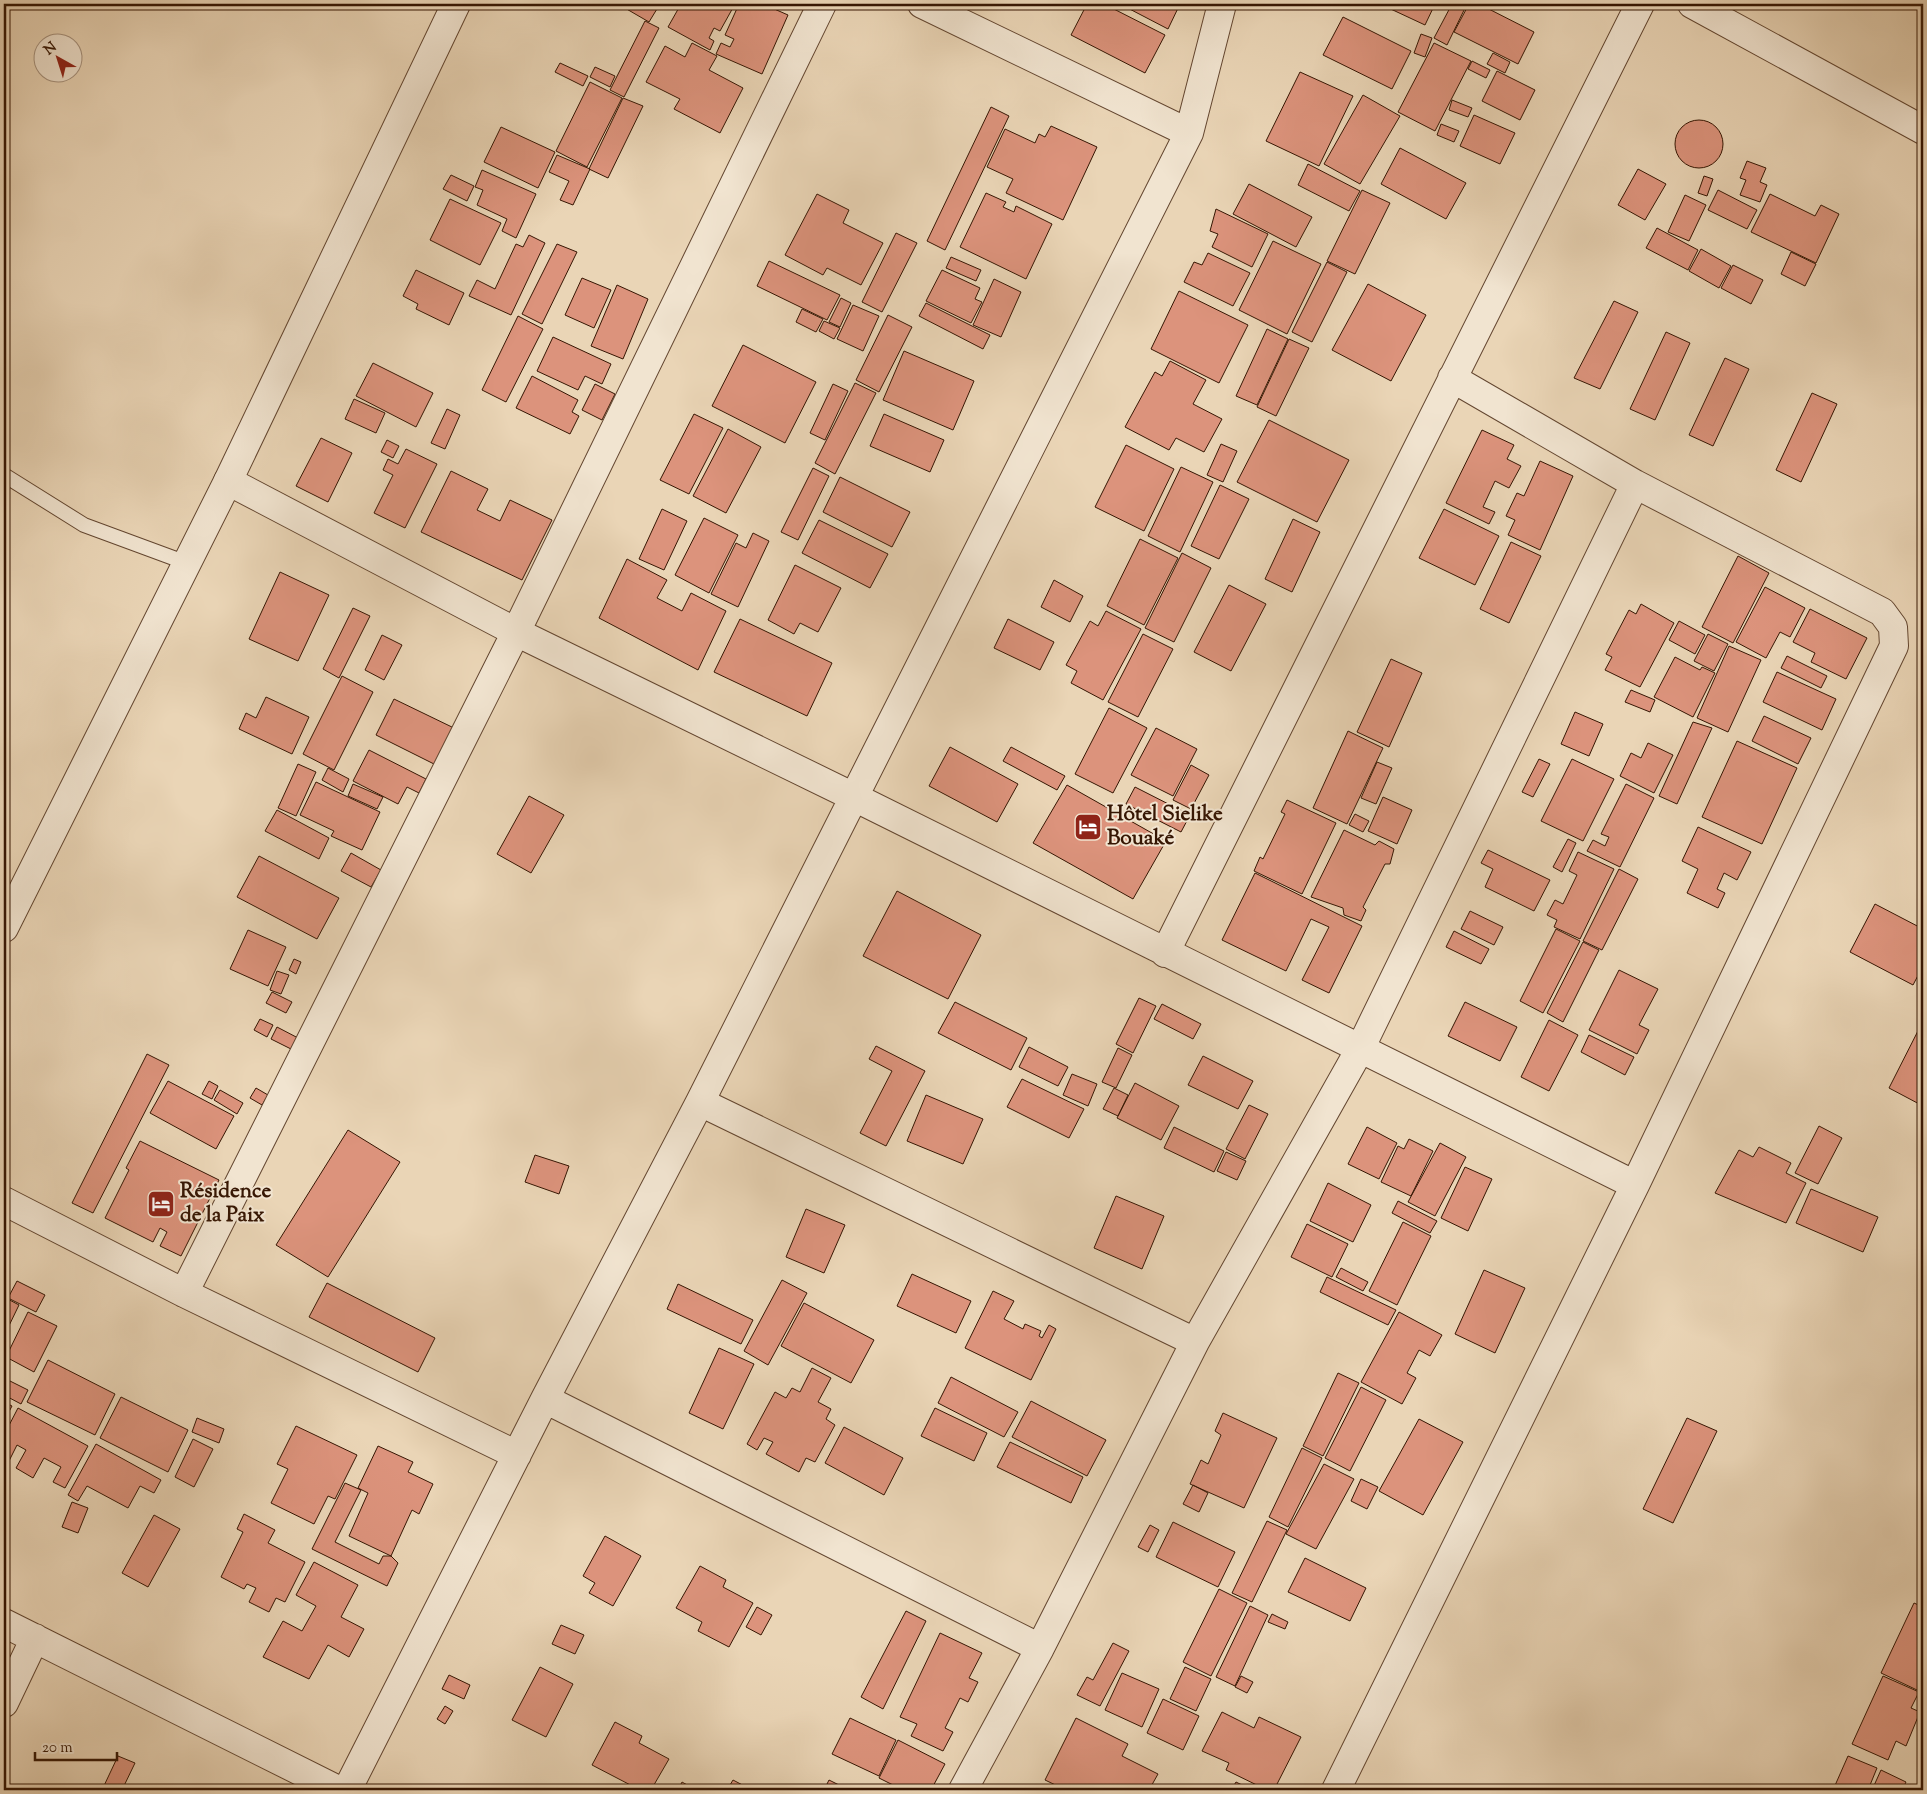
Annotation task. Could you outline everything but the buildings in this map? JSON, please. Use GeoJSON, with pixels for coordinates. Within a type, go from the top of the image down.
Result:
{"type":"FeatureCollection","features":[{"type":"Feature","properties":{"kind":"street"},"geometry":{"type":"LineString","coordinates":[[4,928],[228,481],[456,4]]}},
{"type":"Feature","properties":{"kind":"street"},"geometry":{"type":"LineString","coordinates":[[184,1293],[516,632],[822,4]]}},
{"type":"Feature","properties":{"kind":"street"},"geometry":{"type":"LineString","coordinates":[[922,4],[1189,133]]}},
{"type":"Feature","properties":{"kind":"street"},"geometry":{"type":"LineString","coordinates":[[347,1790],[545,1399],[700,1102],[1189,133],[1222,4]]}},
{"type":"Feature","properties":{"kind":"street"},"geometry":{"type":"LineString","coordinates":[[1165,953],[1640,4]]}},
{"type":"Feature","properties":{"kind":"street"},"geometry":{"type":"LineString","coordinates":[[1692,4],[1923,130]]}},
{"type":"Feature","properties":{"kind":"street"},"geometry":{"type":"LineString","coordinates":[[1336,1790],[1635,1185],[1894,646],[1893,627],[1882,612],[1635,484],[1452,378]]}},
{"type":"Feature","properties":{"kind":"street"},"geometry":{"type":"LineString","coordinates":[[228,481],[516,632],[854,796],[1165,953],[1635,1185]]}},
{"type":"Feature","properties":{"kind":"street"},"geometry":{"type":"LineString","coordinates":[[964,1790],[1040,1648],[1195,1342],[1360,1049],[1635,484]]}},
{"type":"Feature","properties":{"kind":"street"},"geometry":{"type":"LineString","coordinates":[[700,1102],[1195,1342]]}},
{"type":"Feature","properties":{"kind":"street"},"geometry":{"type":"LineString","coordinates":[[4,1200],[184,1293],[518,1455]]}},
{"type":"Feature","properties":{"kind":"street"},"geometry":{"type":"LineString","coordinates":[[545,1399],[1040,1648]]}},
{"type":"Feature","properties":{"kind":"street"},"geometry":{"type":"LineString","coordinates":[[4,1622],[338,1790]]}},
{"type":"Feature","properties":{"kind":"street"},"geometry":{"type":"LineString","coordinates":[[4,1703],[35,1638]]}},
{"type":"Feature","properties":{"kind":"lane"},"geometry":{"type":"LineString","coordinates":[[4,475],[84,525],[187,563]]}},
{"type":"Feature","properties":{"kind":"place","name":"Hôtel Sielike Bouaké"},"geometry":{"type":"Point","coordinates":[1088,827]}},
{"type":"Feature","properties":{"kind":"place","name":"Résidence de la Paix"},"geometry":{"type":"Point","coordinates":[161,1204]}}]}
